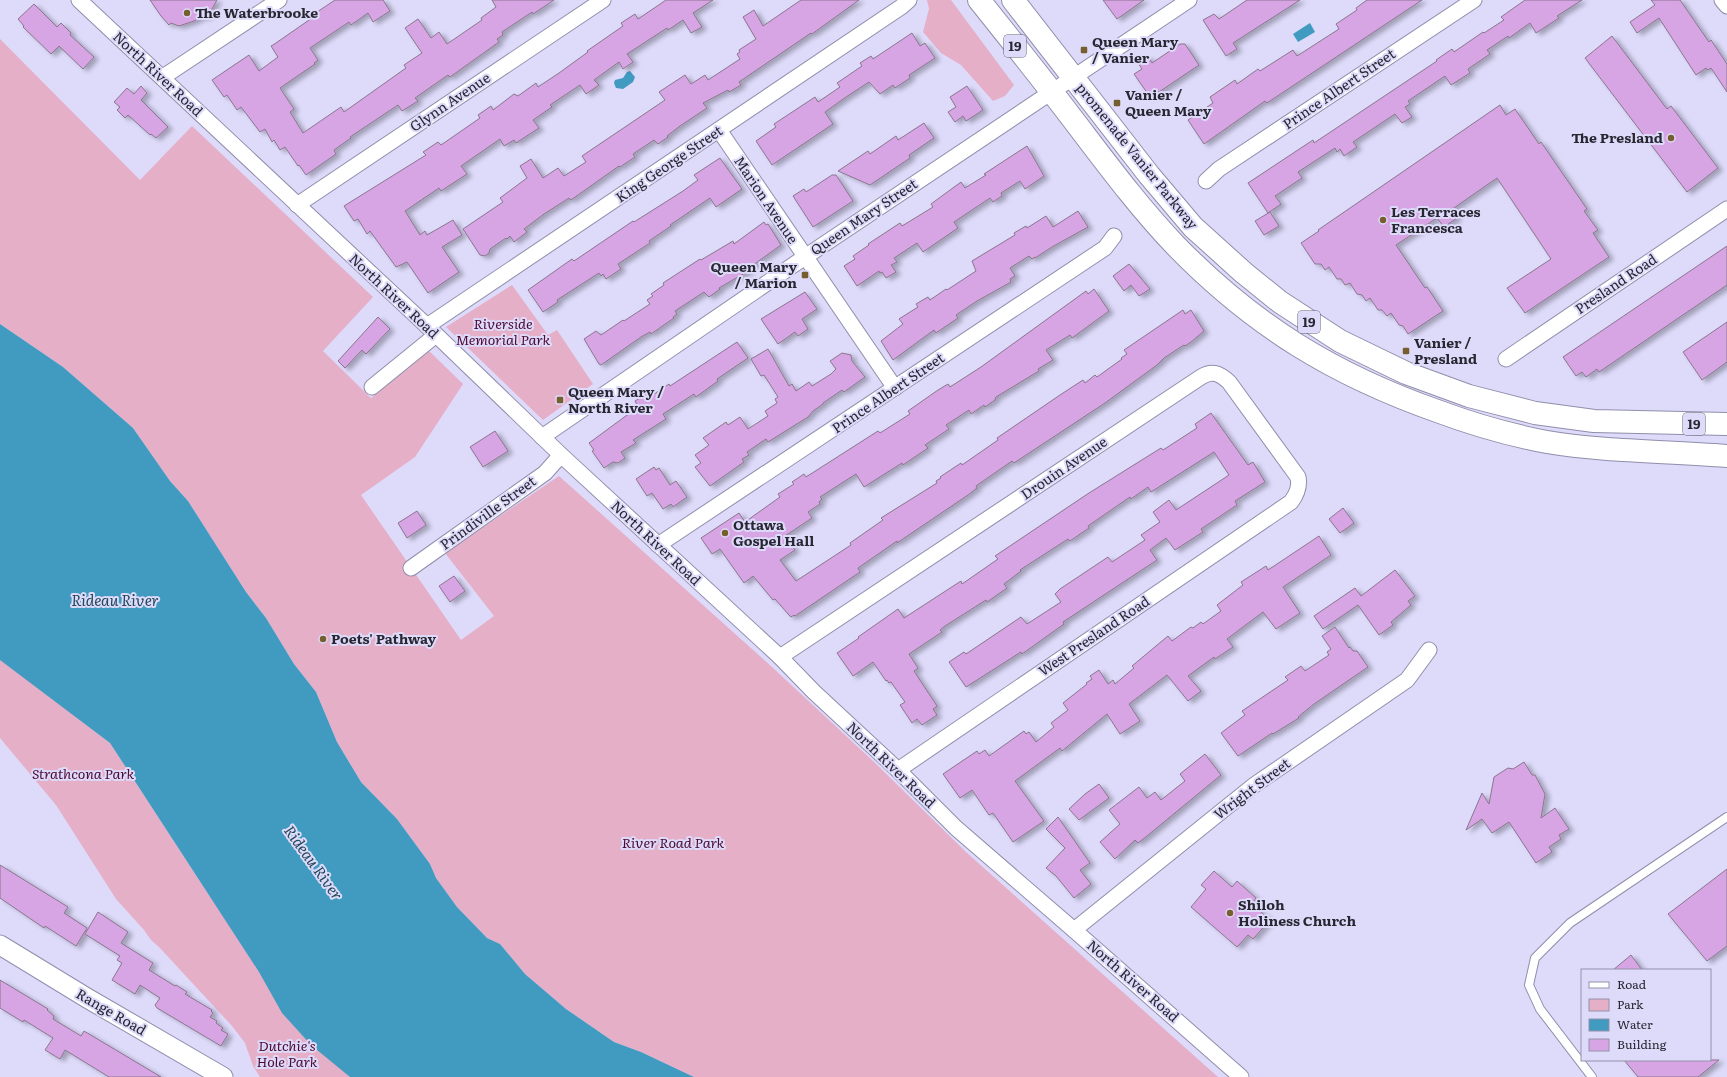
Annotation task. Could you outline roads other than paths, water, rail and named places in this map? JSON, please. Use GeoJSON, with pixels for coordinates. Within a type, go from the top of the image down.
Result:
{"type":"FeatureCollection","features":[{"type":"Feature","properties":{"kind":"main road","name":"19"},"geometry":{"type":"LineString","coordinates":[[979,0],[1051,91]]}},
{"type":"Feature","properties":{"kind":"main road","name":"promenade Vanier Parkway"},"geometry":{"type":"LineString","coordinates":[[1013,0],[1175,208],[1193,227],[1244,273],[1280,302],[1340,341],[1399,370],[1465,408],[1484,427],[1548,442],[1605,448],[1727,456]]}},
{"type":"Feature","properties":{"kind":"main road","name":"promenade Vanier Parkway"},"geometry":{"type":"LineString","coordinates":[[1051,91],[1106,165],[1174,244],[1200,269],[1252,315],[1296,345],[1350,376],[1398,398],[1465,408],[1535,413],[1594,421],[1727,424]]}},
{"type":"Feature","properties":{"kind":"street","name":"North River Road"},"geometry":{"type":"LineString","coordinates":[[79,0],[296,205],[432,330],[561,455],[780,657],[814,692],[898,770],[956,828],[1241,1077]]}},
{"type":"Feature","properties":{"kind":"street"},"geometry":{"type":"LineString","coordinates":[[162,77],[279,0]]}},
{"type":"Feature","properties":{"kind":"street","name":"Glynn Avenue"},"geometry":{"type":"LineString","coordinates":[[296,205],[603,0]]}},
{"type":"Feature","properties":{"kind":"street","name":"King George Street"},"geometry":{"type":"LineString","coordinates":[[372,387],[432,330],[719,130],[901,7],[909,0]]}},
{"type":"Feature","properties":{"kind":"street","name":"Queen Mary Street"},"geometry":{"type":"LineString","coordinates":[[542,437],[805,257],[1189,0]]}},
{"type":"Feature","properties":{"kind":"street","name":"Prince Albert Street"},"geometry":{"type":"LineString","coordinates":[[1206,181],[1219,169],[1455,5],[1474,0]]}},
{"type":"Feature","properties":{"kind":"street"},"geometry":{"type":"LineString","coordinates":[[1722,0],[1727,6]]}},
{"type":"Feature","properties":{"kind":"street","name":"Marion Avenue"},"geometry":{"type":"LineString","coordinates":[[719,130],[895,388]]}},
{"type":"Feature","properties":{"kind":"street","name":"Presland Road"},"geometry":{"type":"LineString","coordinates":[[1506,359],[1727,209]]}},
{"type":"Feature","properties":{"kind":"street","name":"Prince Albert Street"},"geometry":{"type":"LineString","coordinates":[[658,545],[1105,248],[1114,236]]}},
{"type":"Feature","properties":{"kind":"street","name":"Drouin Avenue"},"geometry":{"type":"LineString","coordinates":[[780,657],[1206,373],[1216,373],[1229,382],[1292,467],[1298,477],[1299,486],[1296,495],[1290,502]]}},
{"type":"Feature","properties":{"kind":"street","name":"Prindiville Street"},"geometry":{"type":"LineString","coordinates":[[411,568],[545,473],[561,455]]}},
{"type":"Feature","properties":{"kind":"street","name":"West Presland Road"},"geometry":{"type":"LineString","coordinates":[[898,770],[1290,502]]}},
{"type":"Feature","properties":{"kind":"street","name":"Wright Street"},"geometry":{"type":"LineString","coordinates":[[1074,930],[1253,786],[1407,680],[1429,650]]}},
{"type":"Feature","properties":{"kind":"street","name":"Range Road"},"geometry":{"type":"LineString","coordinates":[[0,945],[87,998],[223,1077]]}},
{"type":"Feature","properties":{"kind":"lane"},"geometry":{"type":"LineString","coordinates":[[1592,1077],[1540,1009],[1529,984],[1535,958],[1570,923],[1727,817]]}},
{"type":"Feature","properties":{"kind":"water"},"geometry":{"type":"Polygon","coordinates":[[[1310,23],[1315,32],[1298,42],[1293,34],[1310,23]]]}},
{"type":"Feature","properties":{"kind":"water"},"geometry":{"type":"Polygon","coordinates":[[[630,71],[635,77],[633,82],[623,89],[616,88],[614,83],[615,80],[623,78],[627,72],[630,71]]]}},
{"type":"Feature","properties":{"kind":"water","name":"Rideau River"},"geometry":{"type":"Polygon","coordinates":[[[0,324],[63,367],[133,428],[170,481],[188,501],[246,592],[266,618],[294,664],[316,692],[337,742],[361,782],[397,819],[430,864],[436,878],[457,907],[487,938],[500,944],[525,974],[566,1009],[614,1042],[641,1052],[694,1077],[350,1077],[311,1045],[282,1013],[259,972],[110,743],[0,660],[0,324]]]}},
{"type":"Feature","properties":{"kind":"place","name":"The Waterbrooke"},"geometry":{"type":"Point","coordinates":[187,13]}},
{"type":"Feature","properties":{"kind":"place","name":"Queen Mary / Vanier"},"geometry":{"type":"Point","coordinates":[1084,50]}},
{"type":"Feature","properties":{"kind":"place","name":"Vanier / Queen Mary"},"geometry":{"type":"Point","coordinates":[1117,103]}},
{"type":"Feature","properties":{"kind":"place","name":"The Presland"},"geometry":{"type":"Point","coordinates":[1671,138]}},
{"type":"Feature","properties":{"kind":"place","name":"Les Terraces Francesca"},"geometry":{"type":"Point","coordinates":[1383,220]}},
{"type":"Feature","properties":{"kind":"place","name":"Queen Mary / Marion"},"geometry":{"type":"Point","coordinates":[805,275]}},
{"type":"Feature","properties":{"kind":"place","name":"Vanier / Presland"},"geometry":{"type":"Point","coordinates":[1406,351]}},
{"type":"Feature","properties":{"kind":"place","name":"Queen Mary / North River"},"geometry":{"type":"Point","coordinates":[560,400]}},
{"type":"Feature","properties":{"kind":"place","name":"Ottawa Gospel Hall"},"geometry":{"type":"Point","coordinates":[725,533]}},
{"type":"Feature","properties":{"kind":"place","name":"Poets' Pathway"},"geometry":{"type":"Point","coordinates":[323,639]}},
{"type":"Feature","properties":{"kind":"place","name":"Shiloh Holiness Church"},"geometry":{"type":"Point","coordinates":[1230,913]}},
{"type":"Feature","properties":{"kind":"park label","name":"Riverside Memorial Park"},"geometry":{"type":"Point","coordinates":[503,332]}},
{"type":"Feature","properties":{"kind":"park label","name":"Strathcona Park"},"geometry":{"type":"Point","coordinates":[83,774]}},
{"type":"Feature","properties":{"kind":"park label","name":"River Road Park"},"geometry":{"type":"Point","coordinates":[673,843]}},
{"type":"Feature","properties":{"kind":"park label","name":"Dutchie's Hole Park"},"geometry":{"type":"Point","coordinates":[287,1054]}}]}
